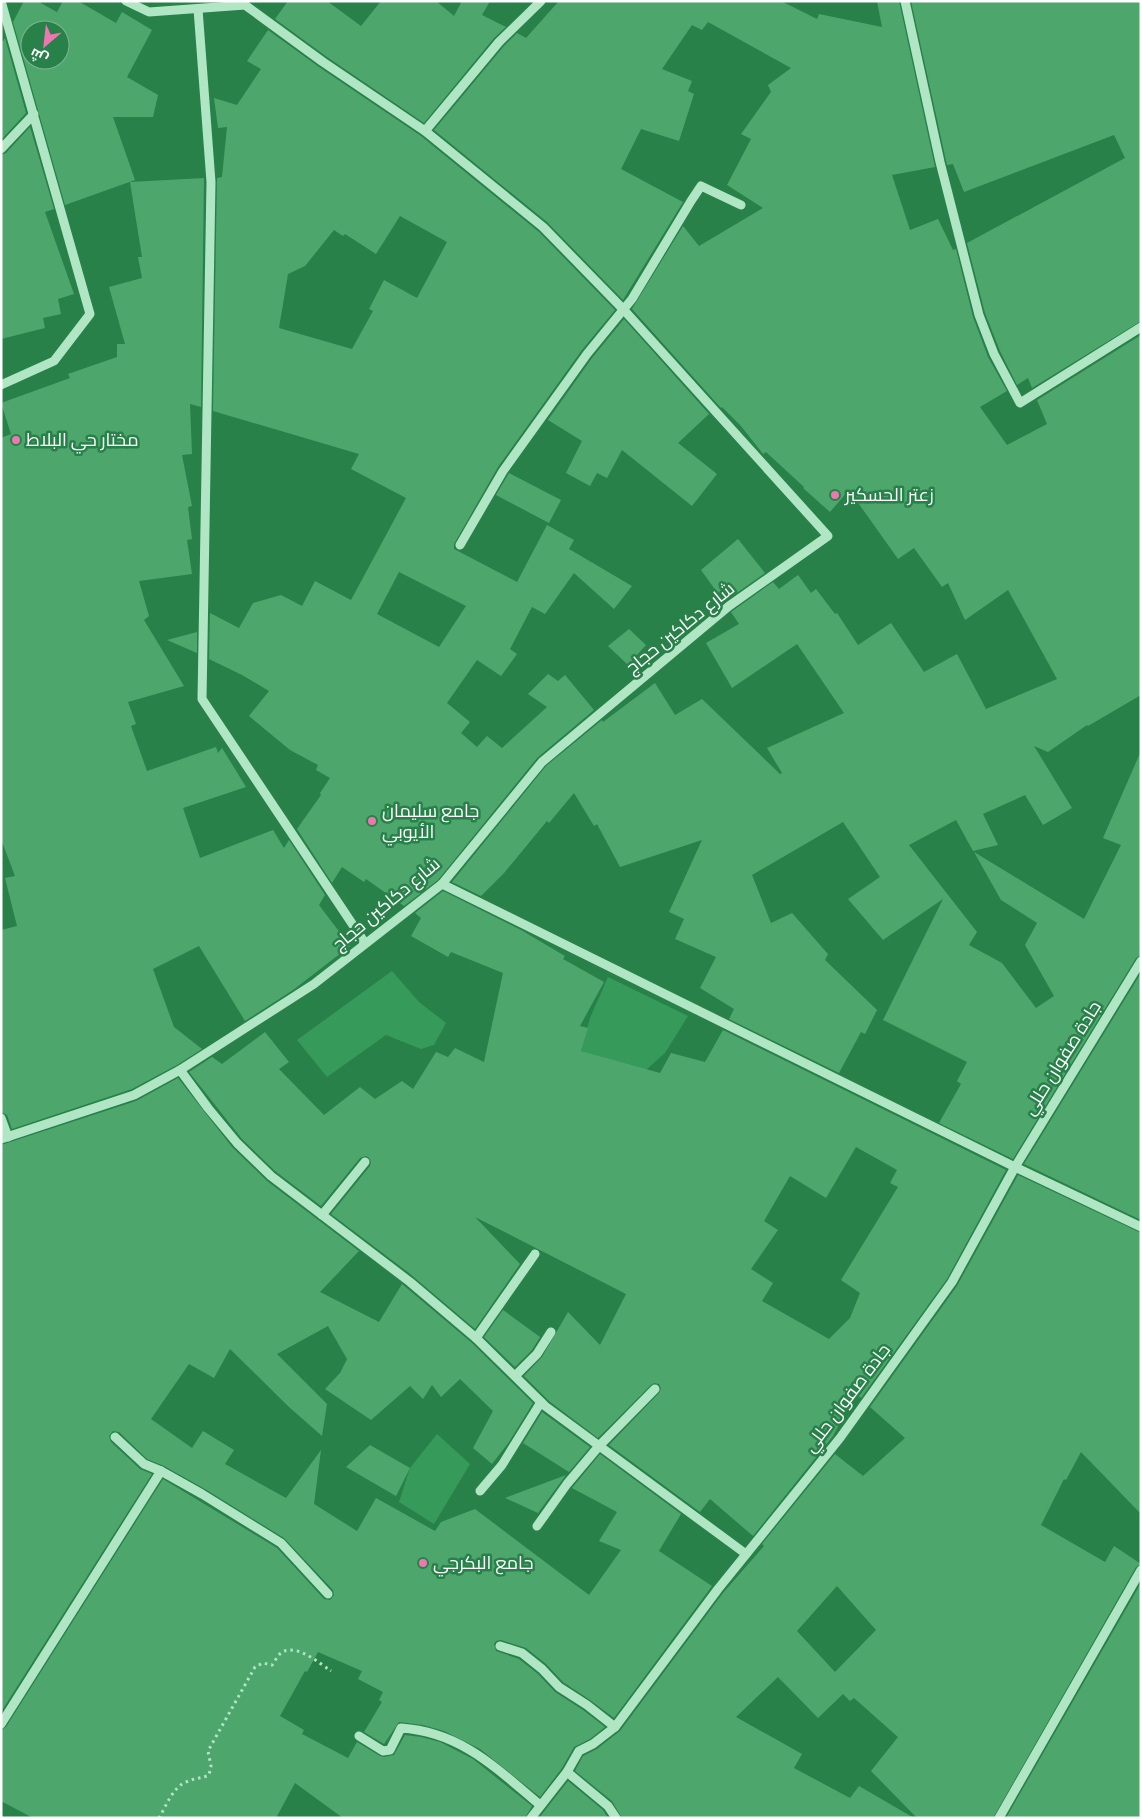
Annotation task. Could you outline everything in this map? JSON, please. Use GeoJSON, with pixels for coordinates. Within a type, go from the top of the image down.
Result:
{"type":"FeatureCollection","features":[{"type":"Feature","properties":{"kind":"street"},"geometry":{"type":"LineString","coordinates":[[1,384],[54,361],[90,314],[2,1]]}},
{"type":"Feature","properties":{"kind":"street"},"geometry":{"type":"LineString","coordinates":[[126,1],[150,12],[245,5],[323,62],[425,131],[543,226],[623,309]]}},
{"type":"Feature","properties":{"kind":"street"},"geometry":{"type":"LineString","coordinates":[[171,11],[175,1]]}},
{"type":"Feature","properties":{"kind":"street"},"geometry":{"type":"LineString","coordinates":[[425,131],[499,42],[541,1]]}},
{"type":"Feature","properties":{"kind":"street"},"geometry":{"type":"LineString","coordinates":[[905,1],[940,162],[979,315],[994,354],[1020,403],[1141,327]]}},
{"type":"Feature","properties":{"kind":"street"},"geometry":{"type":"LineString","coordinates":[[198,9],[211,182],[202,699],[366,943]]}},
{"type":"Feature","properties":{"kind":"street"},"geometry":{"type":"LineString","coordinates":[[1,149],[34,114]]}},
{"type":"Feature","properties":{"kind":"street"},"geometry":{"type":"LineString","coordinates":[[460,546],[503,471],[587,354],[632,299],[702,186],[740,206]]}},
{"type":"Feature","properties":{"kind":"street","name":"شارع دكاكين حجاج"},"geometry":{"type":"LineString","coordinates":[[5,1138],[134,1095],[180,1070],[314,984],[442,884],[542,762],[729,606],[828,536],[623,309]]}},
{"type":"Feature","properties":{"kind":"street"},"geometry":{"type":"LineString","coordinates":[[442,884],[1141,1227]]}},
{"type":"Feature","properties":{"kind":"street","name":"جادة صفوان حللي"},"geometry":{"type":"LineString","coordinates":[[531,1818],[567,1772],[579,1751],[593,1744],[615,1727],[718,1589],[840,1438],[952,1282],[1015,1166],[1141,962]]}},
{"type":"Feature","properties":{"kind":"street"},"geometry":{"type":"LineString","coordinates":[[180,1070],[237,1143],[271,1176],[410,1282],[476,1338],[541,1402],[746,1554]]}},
{"type":"Feature","properties":{"kind":"street"},"geometry":{"type":"LineString","coordinates":[[1,1118],[5,1138]]}},
{"type":"Feature","properties":{"kind":"street"},"geometry":{"type":"LineString","coordinates":[[322,1215],[365,1162]]}},
{"type":"Feature","properties":{"kind":"street"},"geometry":{"type":"LineString","coordinates":[[476,1338],[535,1254]]}},
{"type":"Feature","properties":{"kind":"street"},"geometry":{"type":"LineString","coordinates":[[515,1376],[537,1354],[550,1332]]}},
{"type":"Feature","properties":{"kind":"street"},"geometry":{"type":"LineString","coordinates":[[537,1526],[567,1484],[599,1446],[655,1389]]}},
{"type":"Feature","properties":{"kind":"street"},"geometry":{"type":"LineString","coordinates":[[480,1491],[502,1465],[541,1402]]}},
{"type":"Feature","properties":{"kind":"street"},"geometry":{"type":"LineString","coordinates":[[115,1437],[144,1464],[161,1471],[202,1494],[281,1543],[328,1594]]}},
{"type":"Feature","properties":{"kind":"street"},"geometry":{"type":"LineString","coordinates":[[1,1724],[161,1471]]}},
{"type":"Feature","properties":{"kind":"street"},"geometry":{"type":"LineString","coordinates":[[999,1818],[1141,1570]]}},
{"type":"Feature","properties":{"kind":"street"},"geometry":{"type":"LineString","coordinates":[[500,1646],[522,1653],[542,1669],[559,1687],[615,1727]]}},
{"type":"Feature","properties":{"kind":"street"},"geometry":{"type":"LineString","coordinates":[[359,1736],[383,1751],[390,1750],[401,1728],[415,1729],[450,1739],[470,1749],[494,1766],[540,1805]]}},
{"type":"Feature","properties":{"kind":"street"},"geometry":{"type":"LineString","coordinates":[[567,1772],[608,1806],[616,1818]]}},
{"type":"Feature","properties":{"kind":"path"},"geometry":{"type":"LineString","coordinates":[[159,1818],[177,1787],[187,1781],[200,1780],[209,1775],[211,1766],[208,1751],[255,1667],[263,1663],[272,1665],[281,1653],[293,1651],[299,1652],[331,1671]]}},
{"type":"Feature","properties":{"kind":"green space"},"geometry":{"type":"Polygon","coordinates":[[[392,971],[419,1002],[446,1023],[434,1045],[421,1049],[386,1035],[327,1077],[297,1040],[392,971]]]}},
{"type":"Feature","properties":{"kind":"green space"},"geometry":{"type":"Polygon","coordinates":[[[608,977],[688,1016],[665,1053],[646,1070],[581,1051],[590,1018],[608,977]]]}},
{"type":"Feature","properties":{"kind":"green space"},"geometry":{"type":"Polygon","coordinates":[[[437,1434],[470,1464],[434,1524],[399,1502],[410,1468],[437,1434]]]}},
{"type":"Feature","properties":{"kind":"building"},"geometry":{"type":"Polygon","coordinates":[[[24,1],[37,1],[57,12],[63,1],[78,1],[116,23],[122,12],[152,30],[127,77],[158,95],[153,117],[113,117],[135,180],[65,205],[27,70],[70,70],[70,20],[20,20],[20,47],[13,22],[24,1]]]}},
{"type":"Feature","properties":{"kind":"building"},"geometry":{"type":"Polygon","coordinates":[[[288,1],[327,1],[361,26],[381,1],[436,1],[454,16],[462,1],[490,1],[482,15],[506,27],[494,38],[424,123],[275,19],[288,1]]]}},
{"type":"Feature","properties":{"kind":"building"},"geometry":{"type":"Polygon","coordinates":[[[559,1],[781,1],[817,19],[819,14],[882,27],[877,1],[899,1],[935,167],[892,175],[910,230],[938,219],[953,250],[956,249],[973,317],[988,357],[1007,391],[980,407],[1007,445],[1047,424],[1037,400],[1141,335],[1141,695],[1087,725],[1048,752],[1034,746],[1072,808],[1043,825],[1025,795],[983,814],[998,845],[973,851],[956,820],[909,845],[977,932],[969,945],[1002,963],[1036,1008],[1054,996],[1025,945],[1037,923],[1001,900],[974,852],[1084,919],[1121,845],[1103,838],[1141,751],[1141,955],[1136,958],[1013,1159],[939,1123],[961,1084],[957,1081],[967,1062],[883,1020],[943,899],[883,940],[848,899],[880,877],[843,822],[752,875],[771,923],[792,913],[828,954],[825,960],[877,1010],[865,1034],[861,1032],[839,1073],[729,1019],[734,1009],[700,988],[716,957],[675,939],[684,919],[669,912],[702,840],[620,867],[597,824],[594,826],[574,793],[549,823],[547,821],[504,873],[481,896],[452,882],[546,766],[602,720],[603,722],[655,683],[675,715],[702,699],[780,774],[782,773],[767,748],[844,713],[797,644],[732,688],[706,643],[739,624],[731,612],[773,582],[779,589],[798,575],[811,593],[816,589],[835,614],[837,613],[858,645],[891,623],[924,672],[957,654],[986,709],[1057,679],[1008,590],[965,620],[948,583],[942,587],[914,548],[898,559],[849,490],[830,512],[766,452],[763,454],[741,426],[721,408],[632,309],[683,226],[699,246],[763,208],[727,185],[751,139],[741,134],[771,92],[768,85],[791,68],[708,22],[702,30],[692,25],[662,69],[692,81],[688,91],[694,94],[679,141],[641,129],[621,169],[683,202],[623,300],[547,222],[434,130],[504,46],[517,33],[526,38],[559,1]]]}},
{"type":"Feature","properties":{"kind":"building"},"geometry":{"type":"Polygon","coordinates":[[[911,1],[1141,1],[1141,321],[1032,388],[1028,378],[1017,385],[1000,351],[985,313],[967,243],[1125,158],[1114,135],[964,192],[953,164],[947,165],[911,1]]]}},
{"type":"Feature","properties":{"kind":"building"},"geometry":{"type":"Polygon","coordinates":[[[268,30],[421,136],[539,232],[615,310],[582,350],[498,467],[454,544],[454,549],[517,582],[547,525],[574,540],[569,549],[632,586],[614,609],[574,573],[545,614],[532,607],[510,649],[517,654],[501,676],[477,660],[447,703],[470,722],[461,733],[477,747],[487,736],[502,748],[547,707],[528,694],[548,674],[558,681],[565,675],[594,710],[537,758],[438,880],[404,906],[366,879],[364,882],[342,867],[332,883],[297,829],[321,795],[320,793],[330,778],[316,770],[318,765],[290,750],[249,716],[269,691],[209,659],[210,613],[239,628],[253,603],[281,595],[302,606],[315,581],[351,600],[406,498],[351,469],[359,454],[213,411],[217,178],[222,177],[227,127],[218,128],[214,98],[237,105],[261,69],[247,61],[268,30]],[[400,216],[376,254],[345,234],[343,236],[334,230],[305,266],[288,274],[279,328],[352,349],[373,311],[369,309],[384,280],[417,298],[447,242],[400,216]],[[399,572],[377,614],[439,647],[466,606],[399,572]]]}},
{"type":"Feature","properties":{"kind":"building"},"geometry":{"type":"Polygon","coordinates":[[[5,38],[26,113],[1,140],[1,44],[5,38]]]}},
{"type":"Feature","properties":{"kind":"building"},"geometry":{"type":"Polygon","coordinates":[[[30,127],[54,209],[45,212],[74,294],[58,299],[61,314],[43,318],[45,328],[1,339],[1,155],[6,153],[30,127]]]}},
{"type":"Feature","properties":{"kind":"building"},"geometry":{"type":"Polygon","coordinates":[[[204,178],[201,407],[190,404],[192,454],[182,455],[192,506],[188,507],[192,539],[187,540],[192,574],[139,581],[149,616],[144,620],[184,686],[128,702],[136,724],[131,726],[147,771],[216,747],[218,753],[222,748],[246,787],[183,808],[200,858],[273,830],[284,848],[289,840],[325,895],[319,905],[350,946],[293,990],[245,1021],[199,946],[153,969],[174,1027],[202,1049],[132,1089],[12,1129],[7,1115],[1,1112],[1,930],[17,926],[5,878],[15,876],[1,839],[1,438],[11,434],[1,403],[70,378],[68,374],[117,357],[117,344],[125,344],[109,287],[142,278],[138,257],[142,257],[130,182],[204,178]]]}},
{"type":"Feature","properties":{"kind":"building"},"geometry":{"type":"Polygon","coordinates":[[[624,319],[709,414],[678,443],[717,474],[692,506],[622,450],[607,478],[597,473],[590,486],[566,473],[582,441],[548,420],[592,358],[624,319]]]}},
{"type":"Feature","properties":{"kind":"building"},"geometry":{"type":"Polygon","coordinates":[[[509,473],[561,500],[549,523],[496,495],[509,473]]]}},
{"type":"Feature","properties":{"kind":"building"},"geometry":{"type":"Polygon","coordinates":[[[738,539],[765,573],[724,602],[701,570],[738,539]]]}},
{"type":"Feature","properties":{"kind":"building"},"geometry":{"type":"Polygon","coordinates":[[[629,629],[646,645],[628,665],[608,646],[629,629]]]}},
{"type":"Feature","properties":{"kind":"building"},"geometry":{"type":"Polygon","coordinates":[[[197,632],[197,653],[167,640],[197,632]]]}},
{"type":"Feature","properties":{"kind":"building"},"geometry":{"type":"Polygon","coordinates":[[[443,891],[521,930],[565,956],[563,959],[604,982],[580,1026],[588,1028],[581,1051],[660,1073],[671,1053],[705,1062],[723,1030],[1006,1170],[947,1279],[861,1398],[855,1393],[833,1436],[753,1536],[710,1499],[700,1512],[609,1445],[659,1393],[661,1388],[659,1384],[654,1383],[651,1385],[598,1438],[549,1401],[524,1376],[542,1357],[568,1312],[600,1345],[626,1294],[475,1217],[520,1264],[475,1329],[409,1273],[331,1214],[370,1166],[369,1158],[366,1156],[360,1158],[321,1206],[275,1171],[242,1139],[189,1072],[212,1057],[222,1064],[265,1032],[289,1062],[279,1069],[324,1115],[360,1087],[375,1099],[402,1081],[413,1089],[436,1052],[448,1057],[455,1048],[484,1062],[503,973],[451,952],[448,957],[411,936],[421,918],[415,913],[443,891]],[[856,1147],[826,1198],[790,1176],[764,1221],[778,1230],[751,1269],[773,1283],[762,1301],[829,1339],[850,1318],[860,1293],[841,1280],[898,1187],[890,1183],[897,1170],[856,1147]]]}},
{"type":"Feature","properties":{"kind":"building"},"geometry":{"type":"Polygon","coordinates":[[[1141,973],[1141,1220],[1024,1164],[1141,973]]]}},
{"type":"Feature","properties":{"kind":"building"},"geometry":{"type":"Polygon","coordinates":[[[178,1078],[232,1147],[267,1181],[359,1251],[320,1292],[379,1322],[402,1284],[472,1343],[533,1403],[509,1442],[492,1464],[473,1448],[493,1411],[460,1379],[441,1397],[432,1385],[423,1399],[410,1386],[371,1420],[325,1389],[340,1373],[347,1359],[328,1326],[277,1354],[327,1404],[322,1436],[289,1407],[230,1349],[214,1378],[189,1364],[151,1419],[192,1448],[203,1431],[234,1450],[225,1464],[286,1498],[321,1450],[314,1504],[357,1531],[376,1498],[435,1531],[441,1522],[475,1509],[589,1595],[621,1550],[599,1541],[617,1512],[572,1488],[600,1454],[681,1514],[659,1551],[712,1586],[614,1718],[563,1682],[546,1664],[526,1648],[501,1640],[496,1641],[494,1644],[496,1651],[519,1659],[538,1674],[555,1692],[605,1727],[590,1739],[574,1747],[562,1768],[540,1797],[480,1749],[444,1731],[423,1725],[399,1722],[384,1744],[364,1732],[382,1702],[379,1700],[383,1692],[358,1679],[362,1671],[318,1652],[280,1716],[304,1730],[302,1734],[348,1758],[357,1742],[384,1757],[394,1755],[405,1735],[440,1742],[473,1759],[532,1806],[525,1818],[343,1818],[295,1783],[276,1818],[33,1818],[1,1801],[1,1730],[6,1727],[163,1479],[277,1548],[324,1599],[330,1600],[334,1595],[333,1590],[284,1538],[205,1489],[164,1466],[147,1459],[119,1432],[113,1431],[109,1436],[111,1442],[140,1469],[152,1474],[1,1712],[1,1145],[136,1101],[178,1078]]]}},
{"type":"Feature","properties":{"kind":"building"},"geometry":{"type":"Polygon","coordinates":[[[1018,1175],[1141,1233],[1141,1514],[1081,1452],[1066,1480],[1064,1479],[1041,1525],[1105,1562],[1114,1546],[1141,1564],[1136,1567],[993,1818],[917,1818],[871,1771],[898,1737],[854,1698],[850,1701],[843,1694],[818,1718],[778,1677],[736,1717],[802,1754],[794,1768],[850,1798],[859,1786],[914,1818],[622,1818],[612,1801],[575,1771],[583,1756],[597,1749],[620,1731],[723,1593],[764,1546],[762,1544],[835,1454],[863,1476],[905,1438],[870,1407],[957,1286],[1018,1175]],[[837,1586],[797,1631],[835,1672],[876,1630],[837,1586]]]}},
{"type":"Feature","properties":{"kind":"building"},"geometry":{"type":"Polygon","coordinates":[[[503,1310],[540,1337],[532,1350],[515,1367],[484,1337],[503,1310]]]}},
{"type":"Feature","properties":{"kind":"building"},"geometry":{"type":"Polygon","coordinates":[[[542,1412],[590,1447],[569,1472],[523,1443],[542,1412]]]}},
{"type":"Feature","properties":{"kind":"building"},"geometry":{"type":"Polygon","coordinates":[[[370,1445],[410,1468],[396,1496],[346,1467],[370,1445]]]}},
{"type":"Feature","properties":{"kind":"building"},"geometry":{"type":"Polygon","coordinates":[[[566,1475],[538,1513],[505,1498],[566,1475]]]}},
{"type":"Feature","properties":{"kind":"building"},"geometry":{"type":"Polygon","coordinates":[[[1141,1583],[1141,1818],[1006,1818],[1141,1583]]]}},
{"type":"Feature","properties":{"kind":"building"},"geometry":{"type":"Polygon","coordinates":[[[568,1781],[603,1810],[608,1818],[539,1818],[568,1781]]]}},
{"type":"Feature","properties":{"kind":"place","name":"مختار حي البلاط"},"geometry":{"type":"Point","coordinates":[16,440]}},
{"type":"Feature","properties":{"kind":"place","name":"زعتر الحسكير"},"geometry":{"type":"Point","coordinates":[835,495]}},
{"type":"Feature","properties":{"kind":"place","name":"جامع سليمان الأيوبي"},"geometry":{"type":"Point","coordinates":[372,821]}},
{"type":"Feature","properties":{"kind":"place","name":"جامع البكرجي"},"geometry":{"type":"Point","coordinates":[423,1563]}}]}
